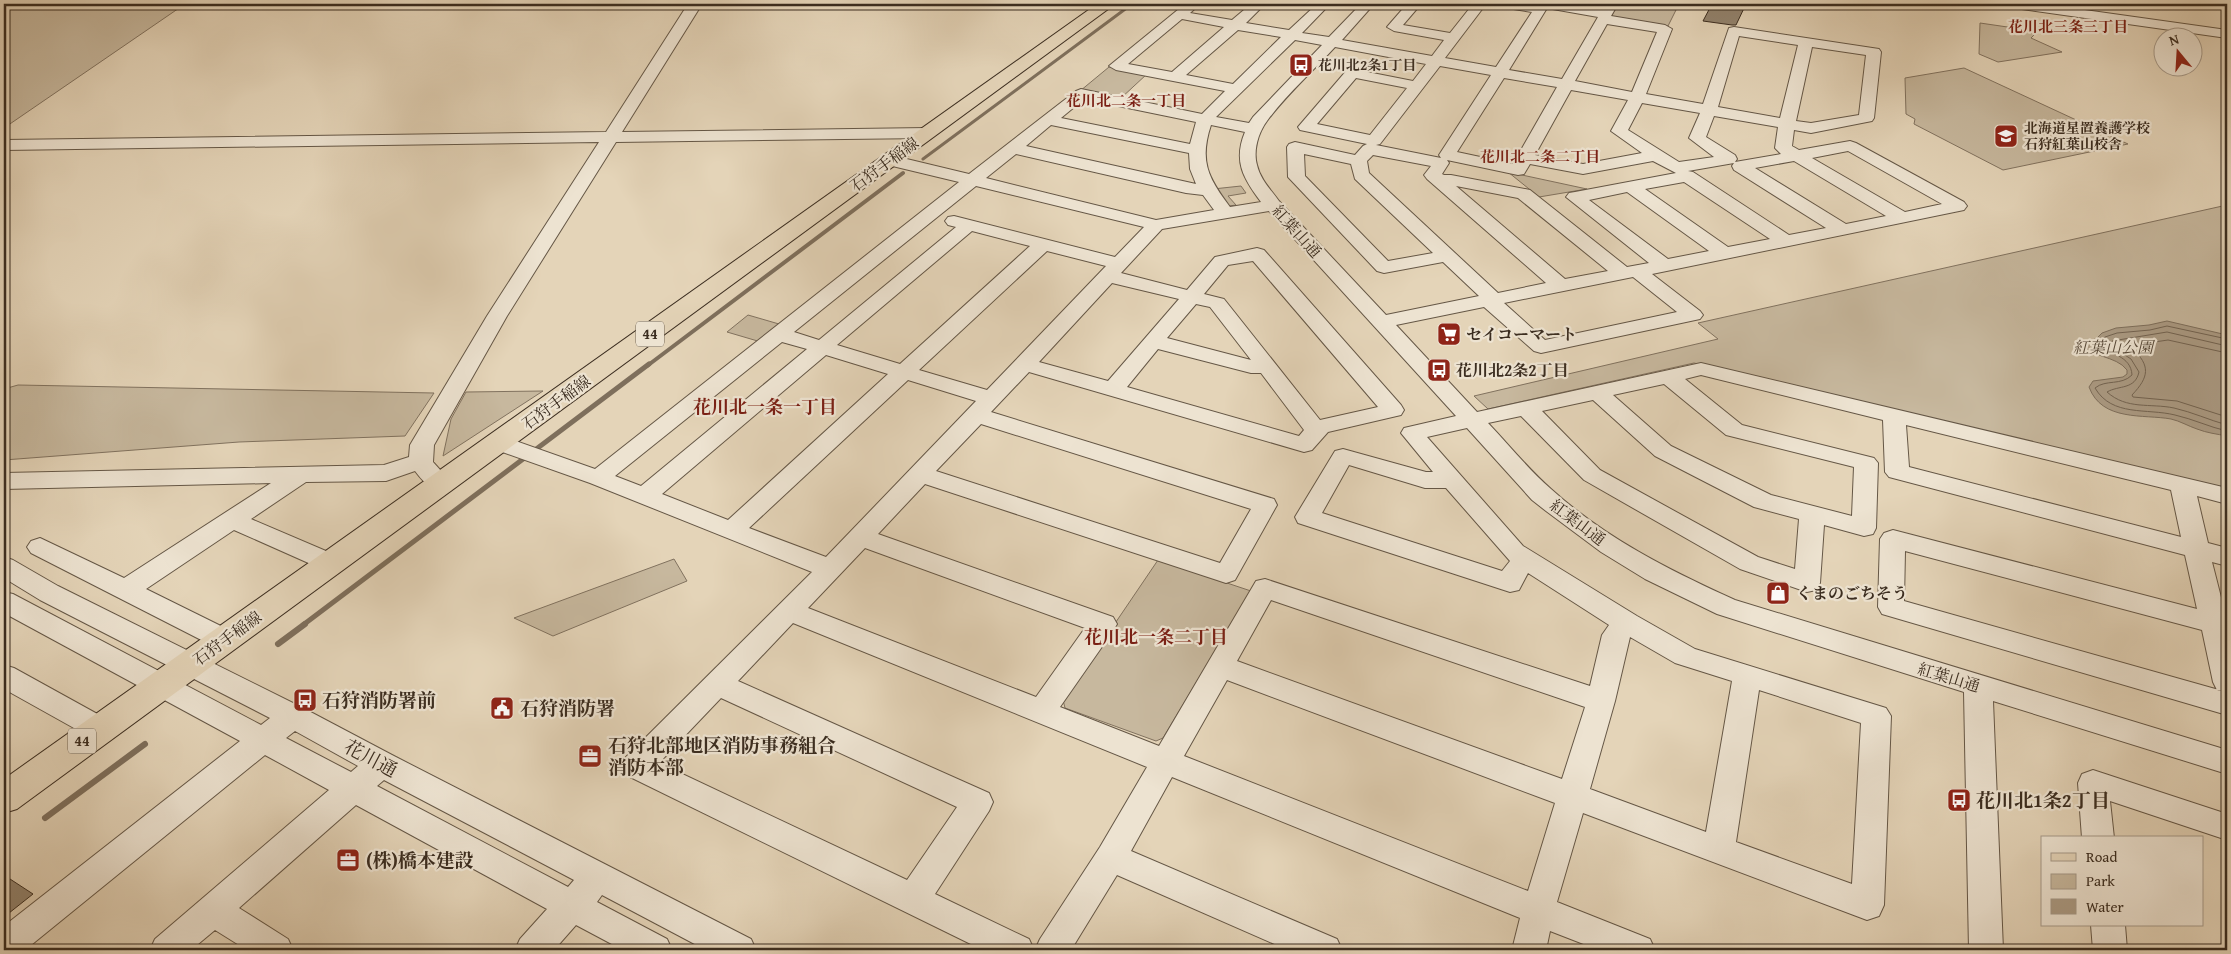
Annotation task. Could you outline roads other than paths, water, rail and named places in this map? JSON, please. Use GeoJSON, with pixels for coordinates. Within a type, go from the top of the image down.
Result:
{"type":"FeatureCollection","features":[{"type":"Feature","properties":{"kind":"main road","name":"石狩手稲線"},"geometry":{"type":"LineString","coordinates":[[4,798],[440,483],[519,451],[899,162],[927,133],[1107,4]]}},
{"type":"Feature","properties":{"kind":"street"},"geometry":{"type":"LineString","coordinates":[[440,483],[423,466],[419,456],[422,445],[497,316],[695,4]]}},
{"type":"Feature","properties":{"kind":"street"},"geometry":{"type":"LineString","coordinates":[[1194,4],[1116,66],[1236,89]]}},
{"type":"Feature","properties":{"kind":"street"},"geometry":{"type":"LineString","coordinates":[[1175,77],[1259,4]]}},
{"type":"Feature","properties":{"kind":"street"},"geometry":{"type":"LineString","coordinates":[[1225,213],[1208,190],[1198,172],[1196,150],[1205,119],[1324,4]]}},
{"type":"Feature","properties":{"kind":"street","name":"紅葉山通"},"geometry":{"type":"LineString","coordinates":[[1368,4],[1330,41],[1259,120],[1248,142],[1248,166],[1254,181],[1273,205],[1541,494],[1576,524],[1619,553],[1654,573],[1726,607],[1978,687],[2227,762]]}},
{"type":"Feature","properties":{"kind":"street"},"geometry":{"type":"LineString","coordinates":[[1414,4],[1394,27],[1454,38]]}},
{"type":"Feature","properties":{"kind":"street"},"geometry":{"type":"LineString","coordinates":[[1417,86],[1352,73],[1306,126],[1374,141],[1417,86],[1480,4]]}},
{"type":"Feature","properties":{"kind":"street"},"geometry":{"type":"LineString","coordinates":[[1180,15],[1330,41],[1436,61],[1501,72],[1566,84],[1637,97],[1709,110],[1787,124],[1811,128],[1866,118],[1874,52],[1734,31],[1709,110],[1697,138],[1729,159],[1676,168],[1619,131],[1637,97],[1665,29],[1603,19],[1566,84],[1524,158],[1518,170],[1447,155],[1501,72],[1541,9],[1506,4]]}},
{"type":"Feature","properties":{"kind":"street"},"geometry":{"type":"LineString","coordinates":[[1545,4],[1606,14],[1612,4]]}},
{"type":"Feature","properties":{"kind":"street"},"geometry":{"type":"LineString","coordinates":[[2015,4],[2227,34]]}},
{"type":"Feature","properties":{"kind":"street"},"geometry":{"type":"LineString","coordinates":[[1806,42],[1783,148],[1902,218]]}},
{"type":"Feature","properties":{"kind":"street"},"geometry":{"type":"LineString","coordinates":[[598,478],[928,215],[965,178],[1013,148],[1081,94],[1254,129]]}},
{"type":"Feature","properties":{"kind":"street"},"geometry":{"type":"LineString","coordinates":[[1048,120],[1196,150]]}},
{"type":"Feature","properties":{"kind":"street"},"geometry":{"type":"LineString","coordinates":[[4,145],[927,133]]}},
{"type":"Feature","properties":{"kind":"street"},"geometry":{"type":"LineString","coordinates":[[1381,322],[1786,242],[1958,206],[1850,146],[1740,166],[1843,230]]}},
{"type":"Feature","properties":{"kind":"street"},"geometry":{"type":"LineString","coordinates":[[1359,161],[1295,147],[1297,178],[1384,267],[1447,256]]}},
{"type":"Feature","properties":{"kind":"street"},"geometry":{"type":"LineString","coordinates":[[1013,148],[1186,188],[1208,190]]}},
{"type":"Feature","properties":{"kind":"street"},"geometry":{"type":"LineString","coordinates":[[1440,181],[1451,180],[1524,194],[1693,315],[1541,347],[1361,175],[1359,161],[1369,148],[1441,162],[1433,175],[1561,286]]}},
{"type":"Feature","properties":{"kind":"street"},"geometry":{"type":"LineString","coordinates":[[1524,158],[1583,169],[1657,155]]}},
{"type":"Feature","properties":{"kind":"street"},"geometry":{"type":"LineString","coordinates":[[899,162],[1156,225],[1273,205]]}},
{"type":"Feature","properties":{"kind":"street"},"geometry":{"type":"LineString","coordinates":[[1665,266],[1575,197],[1687,176],[1786,242]]}},
{"type":"Feature","properties":{"kind":"street"},"geometry":{"type":"LineString","coordinates":[[1631,186],[1725,254]]}},
{"type":"Feature","properties":{"kind":"street"},"geometry":{"type":"LineString","coordinates":[[928,215],[1043,244],[1114,270],[1217,303],[1316,430]]}},
{"type":"Feature","properties":{"kind":"street"},"geometry":{"type":"LineString","coordinates":[[644,496],[824,348],[969,225]]}},
{"type":"Feature","properties":{"kind":"street"},"geometry":{"type":"LineString","coordinates":[[1017,950],[636,766],[861,537],[1156,225]]}},
{"type":"Feature","properties":{"kind":"street"},"geometry":{"type":"LineString","coordinates":[[732,530],[1043,244]]}},
{"type":"Feature","properties":{"kind":"street"},"geometry":{"type":"LineString","coordinates":[[1024,364],[1304,445],[1320,427],[1393,410],[1257,254],[1222,260],[1113,389]]}},
{"type":"Feature","properties":{"kind":"street"},"geometry":{"type":"LineString","coordinates":[[778,334],[905,372],[984,407],[1265,505],[1226,574],[920,474]]}},
{"type":"Feature","properties":{"kind":"street"},"geometry":{"type":"LineString","coordinates":[[1153,341],[1251,367],[1266,366]]}},
{"type":"Feature","properties":{"kind":"street"},"geometry":{"type":"LineString","coordinates":[[1220,666],[1866,905],[1876,716],[1685,656],[1627,623],[1514,552],[1412,432],[1701,369],[2227,496]]}},
{"type":"Feature","properties":{"kind":"street"},"geometry":{"type":"LineString","coordinates":[[1597,392],[1663,451],[1763,501],[1864,528],[1866,463],[1734,430],[1668,376]]}},
{"type":"Feature","properties":{"kind":"street"},"geometry":{"type":"LineString","coordinates":[[1526,408],[1592,475],[1749,563],[1807,584],[1812,514]]}},
{"type":"Feature","properties":{"kind":"street"},"geometry":{"type":"LineString","coordinates":[[1894,416],[1897,472],[2227,557]]}},
{"type":"Feature","properties":{"kind":"street"},"geometry":{"type":"LineString","coordinates":[[519,451],[598,478],[830,569]]}},
{"type":"Feature","properties":{"kind":"street"},"geometry":{"type":"LineString","coordinates":[[1453,480],[1424,480],[1343,456],[1307,517],[1510,583],[1515,571],[1526,560]]}},
{"type":"Feature","properties":{"kind":"street"},"geometry":{"type":"LineString","coordinates":[[4,481],[386,473],[421,461]]}},
{"type":"Feature","properties":{"kind":"street"},"geometry":{"type":"LineString","coordinates":[[125,590],[302,474]]}},
{"type":"Feature","properties":{"kind":"street"},"geometry":{"type":"LineString","coordinates":[[2182,485],[2197,549],[2221,626],[2227,682]]}},
{"type":"Feature","properties":{"kind":"street"},"geometry":{"type":"LineString","coordinates":[[232,520],[331,563]]}},
{"type":"Feature","properties":{"kind":"street"},"geometry":{"type":"LineString","coordinates":[[861,537],[1103,624],[1041,712]]}},
{"type":"Feature","properties":{"kind":"street"},"geometry":{"type":"LineString","coordinates":[[2221,626],[1893,538],[1891,607],[2227,704]]}},
{"type":"Feature","properties":{"kind":"street"},"geometry":{"type":"LineString","coordinates":[[40,548],[225,640]]}},
{"type":"Feature","properties":{"kind":"street","name":"花川通"},"geometry":{"type":"LineString","coordinates":[[4,566],[49,593],[293,716],[381,764],[739,950]]}},
{"type":"Feature","properties":{"kind":"street"},"geometry":{"type":"LineString","coordinates":[[1052,950],[1111,857],[1265,588],[1601,701]]}},
{"type":"Feature","properties":{"kind":"street","name":"花川通"},"geometry":{"type":"LineString","coordinates":[[4,601],[655,950]]}},
{"type":"Feature","properties":{"kind":"street"},"geometry":{"type":"LineString","coordinates":[[789,611],[1638,950]]}},
{"type":"Feature","properties":{"kind":"street"},"geometry":{"type":"LineString","coordinates":[[1529,950],[1538,911],[1601,701],[1616,635],[1627,623]]}},
{"type":"Feature","properties":{"kind":"street"},"geometry":{"type":"LineString","coordinates":[[4,676],[100,729]]}},
{"type":"Feature","properties":{"kind":"street"},"geometry":{"type":"LineString","coordinates":[[1719,850],[1747,676]]}},
{"type":"Feature","properties":{"kind":"street"},"geometry":{"type":"LineString","coordinates":[[718,684],[978,802],[912,900]]}},
{"type":"Feature","properties":{"kind":"street"},"geometry":{"type":"LineString","coordinates":[[1978,687],[1986,950]]}},
{"type":"Feature","properties":{"kind":"street"},"geometry":{"type":"LineString","coordinates":[[4,946],[293,716]]}},
{"type":"Feature","properties":{"kind":"street"},"geometry":{"type":"LineString","coordinates":[[167,950],[381,764]]}},
{"type":"Feature","properties":{"kind":"street"},"geometry":{"type":"LineString","coordinates":[[2098,836],[2093,783],[2227,827]]}},
{"type":"Feature","properties":{"kind":"street"},"geometry":{"type":"LineString","coordinates":[[1111,857],[1325,950]]}},
{"type":"Feature","properties":{"kind":"street"},"geometry":{"type":"LineString","coordinates":[[532,950],[599,876]]}},
{"type":"Feature","properties":{"kind":"street"},"geometry":{"type":"LineString","coordinates":[[212,910],[276,950]]}},
{"type":"Feature","properties":{"kind":"street"},"geometry":{"type":"LineString","coordinates":[[2108,926],[2110,950]]}},
{"type":"Feature","properties":{"kind":"water"},"geometry":{"type":"Polygon","coordinates":[[[2167,321],[2227,335],[2227,436],[2201,430],[2171,419],[2137,416],[2114,411],[2104,406],[2095,398],[2089,387],[2093,381],[2123,377],[2127,374],[2127,370],[2122,365],[2090,351],[2081,342],[2096,339],[2102,333],[2116,328],[2149,325],[2167,321]]]}},
{"type":"Feature","properties":{"kind":"waterway"},"geometry":{"type":"LineString","coordinates":[[923,159],[1132,4]]}},
{"type":"Feature","properties":{"kind":"waterway"},"geometry":{"type":"LineString","coordinates":[[647,366],[903,173]]}},
{"type":"Feature","properties":{"kind":"waterway"},"geometry":{"type":"LineString","coordinates":[[303,625],[649,364]]}},
{"type":"Feature","properties":{"kind":"waterway"},"geometry":{"type":"LineString","coordinates":[[278,644],[305,624]]}},
{"type":"Feature","properties":{"kind":"waterway"},"geometry":{"type":"LineString","coordinates":[[45,818],[145,744]]}},
{"type":"Feature","properties":{"kind":"place","name":"花川北2条1丁目"},"geometry":{"type":"Point","coordinates":[1301,65]}},
{"type":"Feature","properties":{"kind":"place","name":"北海道星置養護学校 石狩紅葉山校舎"},"geometry":{"type":"Point","coordinates":[2006,136]}},
{"type":"Feature","properties":{"kind":"place","name":"セイコーマート"},"geometry":{"type":"Point","coordinates":[1449,334]}},
{"type":"Feature","properties":{"kind":"place","name":"花川北2条2丁目"},"geometry":{"type":"Point","coordinates":[1439,370]}},
{"type":"Feature","properties":{"kind":"place","name":"くまのごちそう"},"geometry":{"type":"Point","coordinates":[1778,593]}},
{"type":"Feature","properties":{"kind":"place","name":"石狩消防署前"},"geometry":{"type":"Point","coordinates":[305,700]}},
{"type":"Feature","properties":{"kind":"place","name":"石狩消防署"},"geometry":{"type":"Point","coordinates":[502,708]}},
{"type":"Feature","properties":{"kind":"place","name":"石狩北部地区消防事務組合 消防本部"},"geometry":{"type":"Point","coordinates":[590,756]}},
{"type":"Feature","properties":{"kind":"place","name":"花川北1条2丁目"},"geometry":{"type":"Point","coordinates":[1959,800]}},
{"type":"Feature","properties":{"kind":"place","name":"(株)橋本建設"},"geometry":{"type":"Point","coordinates":[348,860]}},
{"type":"Feature","properties":{"kind":"district","name":"花川北三条三丁目"},"geometry":{"type":"Point","coordinates":[2068,27]}},
{"type":"Feature","properties":{"kind":"district","name":"花川北二条一丁目"},"geometry":{"type":"Point","coordinates":[1126,101]}},
{"type":"Feature","properties":{"kind":"district","name":"花川北二条二丁目"},"geometry":{"type":"Point","coordinates":[1540,157]}},
{"type":"Feature","properties":{"kind":"district","name":"花川北一条一丁目"},"geometry":{"type":"Point","coordinates":[765,407]}},
{"type":"Feature","properties":{"kind":"district","name":"花川北一条二丁目"},"geometry":{"type":"Point","coordinates":[1156,637]}},
{"type":"Feature","properties":{"kind":"park label","name":"紅葉山公園"},"geometry":{"type":"Point","coordinates":[2113,347]}}]}
